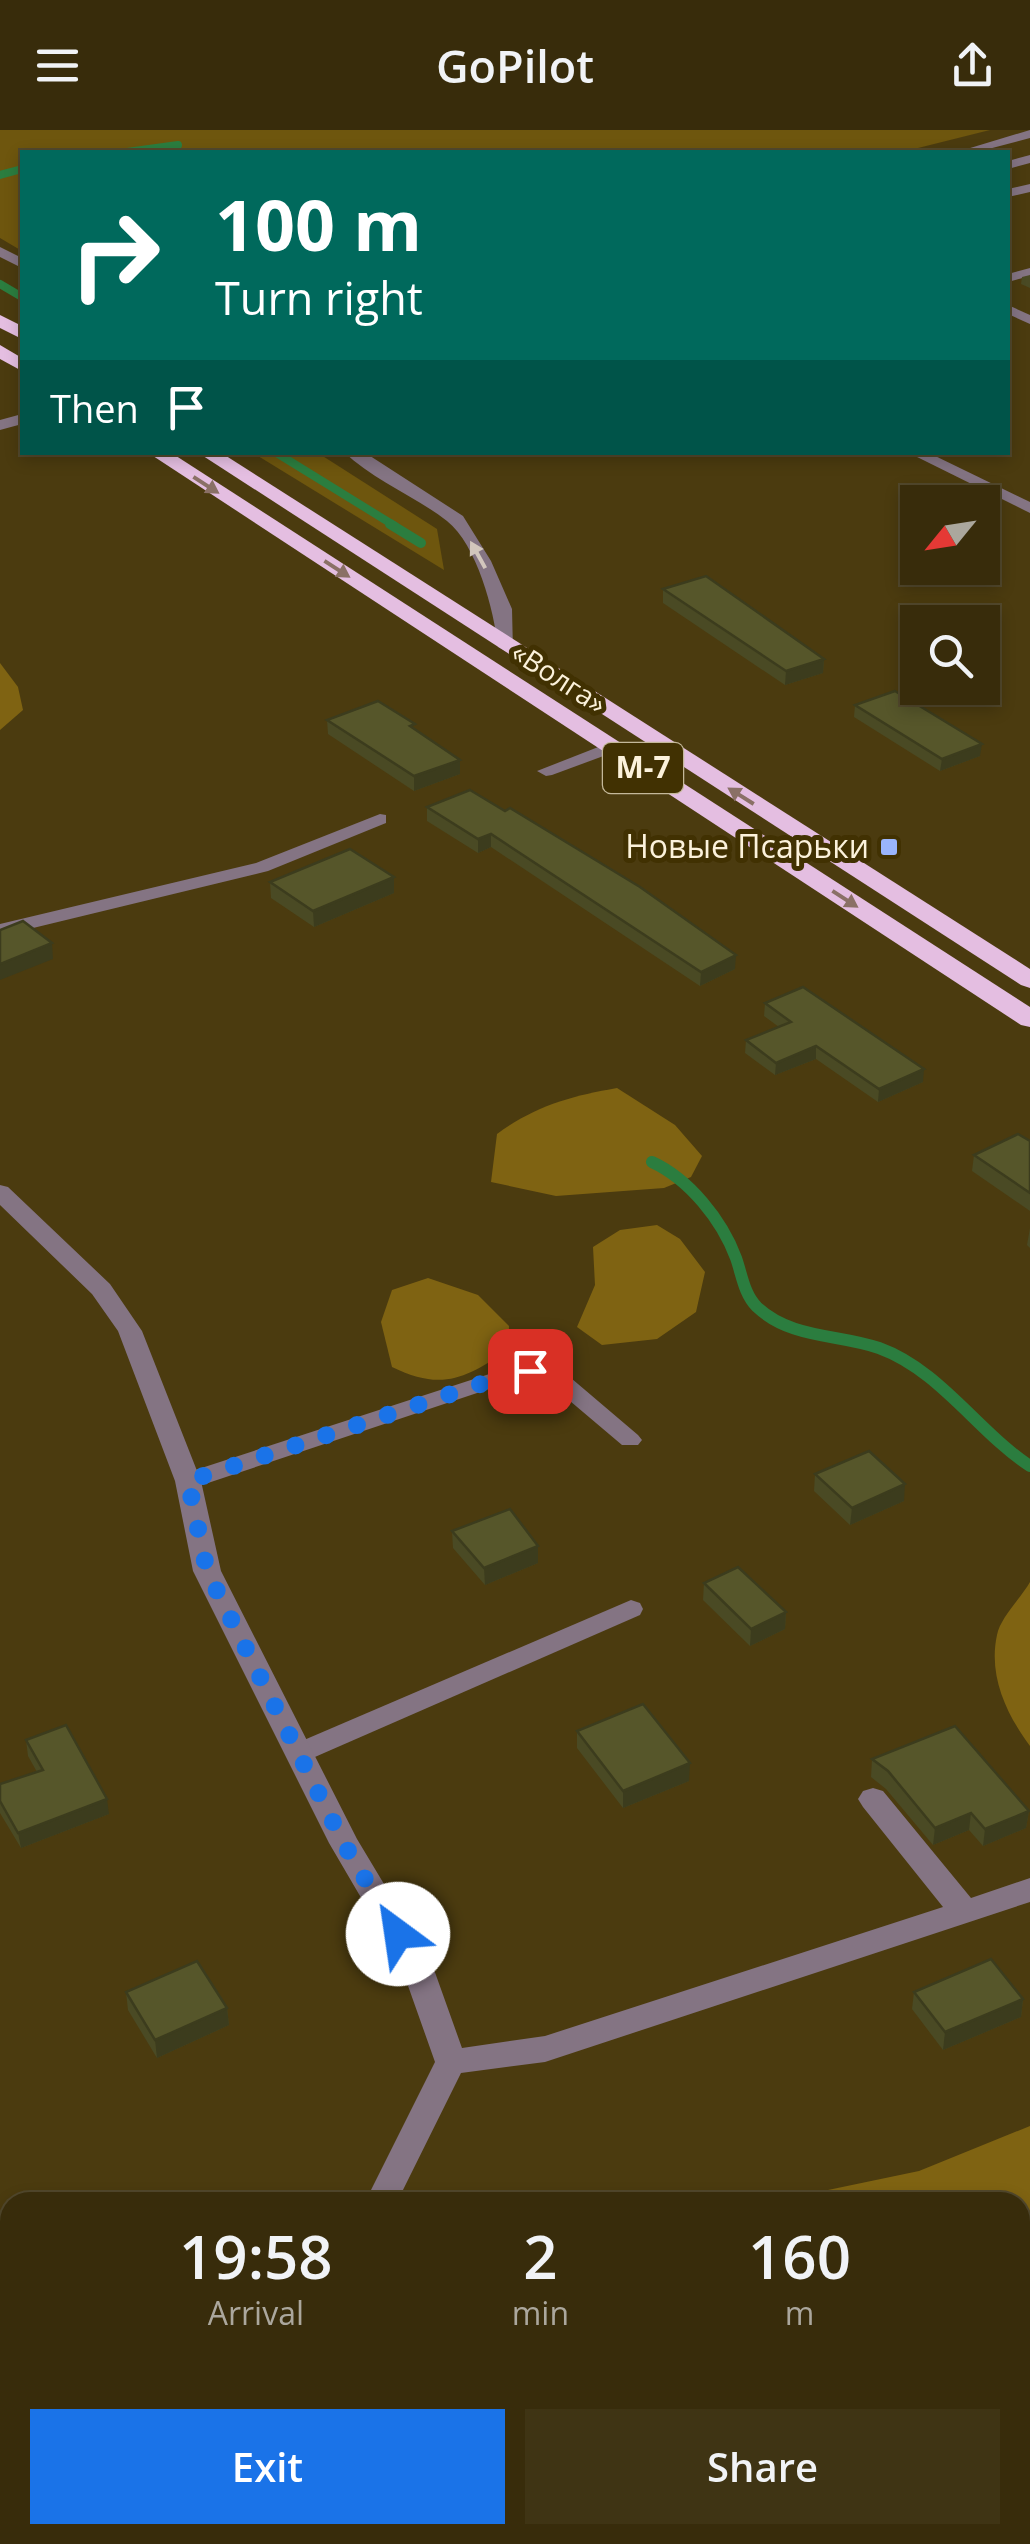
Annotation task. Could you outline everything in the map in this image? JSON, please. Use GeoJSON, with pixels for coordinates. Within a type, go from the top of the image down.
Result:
{"type":"FeatureCollection","features":[{"type":"Feature","properties":{"kind":"highway","name":"«Волга»"},"geometry":{"type":"LineString","coordinates":[[161,455],[1030,1019]]}},
{"type":"Feature","properties":{"kind":"highway","name":"«Волга»"},"geometry":{"type":"LineString","coordinates":[[211,455],[1030,980]]}},
{"type":"Feature","properties":{"kind":"street"},"geometry":{"type":"LineString","coordinates":[[971,150],[1030,134]]}},
{"type":"Feature","properties":{"kind":"street"},"geometry":{"type":"LineString","coordinates":[[357,455],[456,520],[482,560],[503,609],[507,647]]}},
{"type":"Feature","properties":{"kind":"street"},"geometry":{"type":"LineString","coordinates":[[0,1192],[100,1289],[130,1331],[188,1481],[207,1571],[344,1844],[416,1964],[450,2062],[386,2192]]}},
{"type":"Feature","properties":{"kind":"street"},"geometry":{"type":"LineString","coordinates":[[873,1799],[964,1910]]}},
{"type":"Feature","properties":{"kind":"street"},"geometry":{"type":"LineString","coordinates":[[450,2062],[546,2049],[1030,1890]]}},
{"type":"Feature","properties":{"kind":"lane"},"geometry":{"type":"LineString","coordinates":[[920,455],[1030,508]]}},
{"type":"Feature","properties":{"kind":"lane"},"geometry":{"type":"LineString","coordinates":[[546,770],[611,747]]}},
{"type":"Feature","properties":{"kind":"lane"},"geometry":{"type":"LineString","coordinates":[[0,930],[262,867],[380,820]]}},
{"type":"Feature","properties":{"kind":"lane"},"geometry":{"type":"LineString","coordinates":[[188,1481],[520,1371],[550,1372],[630,1440]]}},
{"type":"Feature","properties":{"kind":"lane"},"geometry":{"type":"LineString","coordinates":[[299,1753],[631,1609]]}},
{"type":"Feature","properties":{"kind":"shaded area"},"geometry":{"type":"Polygon","coordinates":[[[0,130],[990,130],[910,150],[20,150],[20,250],[0,238],[0,130]]]}},
{"type":"Feature","properties":{"kind":"shaded area"},"geometry":{"type":"Polygon","coordinates":[[[256,455],[321,455],[437,529],[444,570],[256,455]]]}},
{"type":"Feature","properties":{"kind":"shaded area"},"geometry":{"type":"Polygon","coordinates":[[[0,663],[18,687],[23,710],[0,730],[0,663]]]}},
{"type":"Feature","properties":{"kind":"shaded area"},"geometry":{"type":"Polygon","coordinates":[[[617,1088],[675,1125],[702,1156],[691,1177],[664,1188],[556,1196],[491,1182],[497,1134],[554,1103],[617,1088]]]}},
{"type":"Feature","properties":{"kind":"shaded area"},"geometry":{"type":"Polygon","coordinates":[[[657,1225],[680,1239],[705,1272],[696,1312],[657,1339],[602,1345],[577,1327],[595,1285],[593,1247],[620,1230],[657,1225]]]}},
{"type":"Feature","properties":{"kind":"shaded area"},"geometry":{"type":"Polygon","coordinates":[[[428,1278],[478,1295],[509,1326],[508,1350],[479,1368],[439,1380],[392,1367],[381,1322],[392,1290],[428,1278]]]}},
{"type":"Feature","properties":{"kind":"shaded area"},"geometry":{"type":"Polygon","coordinates":[[[1030,1582],[1030,1746],[1002,1694],[995,1650],[1002,1622],[1030,1582]]]}},
{"type":"Feature","properties":{"kind":"shaded area"},"geometry":{"type":"Polygon","coordinates":[[[1030,2126],[1030,2192],[818,2192],[919,2171],[1030,2126]]]}},
{"type":"Feature","properties":{"kind":"building"},"geometry":{"type":"Polygon","coordinates":[[[706,576],[824,659],[786,671],[663,589],[706,576]]]}},
{"type":"Feature","properties":{"kind":"building"},"geometry":{"type":"Polygon","coordinates":[[[895,691],[900,694],[900,705],[918,705],[982,744],[942,759],[855,705],[895,691]]]}},
{"type":"Feature","properties":{"kind":"building"},"geometry":{"type":"Polygon","coordinates":[[[378,701],[460,760],[414,776],[327,720],[378,701]]]}},
{"type":"Feature","properties":{"kind":"building"},"geometry":{"type":"Polygon","coordinates":[[[470,790],[505,811],[510,808],[640,887],[736,955],[701,972],[491,834],[478,839],[427,807],[470,790]]]}},
{"type":"Feature","properties":{"kind":"building"},"geometry":{"type":"Polygon","coordinates":[[[350,849],[394,877],[313,911],[270,882],[350,849]]]}},
{"type":"Feature","properties":{"kind":"building"},"geometry":{"type":"Polygon","coordinates":[[[23,921],[52,943],[0,964],[0,930],[23,921]]]}},
{"type":"Feature","properties":{"kind":"building"},"geometry":{"type":"Polygon","coordinates":[[[803,987],[924,1069],[879,1089],[816,1046],[776,1063],[746,1040],[791,1022],[765,1003],[803,987]]]}},
{"type":"Feature","properties":{"kind":"building"},"geometry":{"type":"Polygon","coordinates":[[[1018,1134],[1030,1141],[1030,1193],[974,1155],[1018,1134]]]}},
{"type":"Feature","properties":{"kind":"building"},"geometry":{"type":"Polygon","coordinates":[[[869,1451],[905,1484],[852,1508],[815,1474],[869,1451]]]}},
{"type":"Feature","properties":{"kind":"building"},"geometry":{"type":"Polygon","coordinates":[[[510,1509],[538,1546],[484,1568],[452,1531],[510,1509]]]}},
{"type":"Feature","properties":{"kind":"building"},"geometry":{"type":"Polygon","coordinates":[[[738,1567],[786,1612],[751,1629],[704,1583],[738,1567]]]}},
{"type":"Feature","properties":{"kind":"building"},"geometry":{"type":"Polygon","coordinates":[[[643,1704],[690,1763],[623,1791],[577,1731],[643,1704]]]}},
{"type":"Feature","properties":{"kind":"building"},"geometry":{"type":"Polygon","coordinates":[[[66,1725],[107,1799],[18,1833],[0,1801],[0,1784],[43,1770],[26,1740],[66,1725]]]}},
{"type":"Feature","properties":{"kind":"building"},"geometry":{"type":"Polygon","coordinates":[[[955,1726],[1029,1811],[985,1829],[971,1813],[935,1828],[888,1771],[872,1759],[955,1726]]]}},
{"type":"Feature","properties":{"kind":"building"},"geometry":{"type":"Polygon","coordinates":[[[991,1959],[1023,1999],[945,2032],[914,1992],[991,1959]]]}},
{"type":"Feature","properties":{"kind":"building"},"geometry":{"type":"Polygon","coordinates":[[[197,1961],[227,2008],[155,2040],[126,1992],[197,1961]]]}},
{"type":"Feature","properties":{"kind":"waterway"},"geometry":{"type":"LineString","coordinates":[[142,150],[178,145]]}},
{"type":"Feature","properties":{"kind":"waterway"},"geometry":{"type":"LineString","coordinates":[[0,175],[20,170]]}},
{"type":"Feature","properties":{"kind":"waterway"},"geometry":{"type":"LineString","coordinates":[[0,284],[20,296]]}},
{"type":"Feature","properties":{"kind":"waterway"},"geometry":{"type":"LineString","coordinates":[[280,455],[395,526]]}},
{"type":"Feature","properties":{"kind":"waterway"},"geometry":{"type":"LineString","coordinates":[[390,524],[421,543]]}},
{"type":"Feature","properties":{"kind":"waterway"},"geometry":{"type":"LineString","coordinates":[[652,1162],[679,1179],[713,1215],[757,1307],[785,1325],[879,1348],[901,1358],[940,1386],[1030,1466]]}},
{"type":"Feature","properties":{"kind":"place","name":"Новые Псарьки"},"geometry":{"type":"Point","coordinates":[889,847]}},
{"type":"Feature","properties":{"kind":"route"},"geometry":{"type":"LineString","coordinates":[[398,1934],[344,1844],[207,1571],[188,1481],[520,1371],[530,1371]]}}]}
